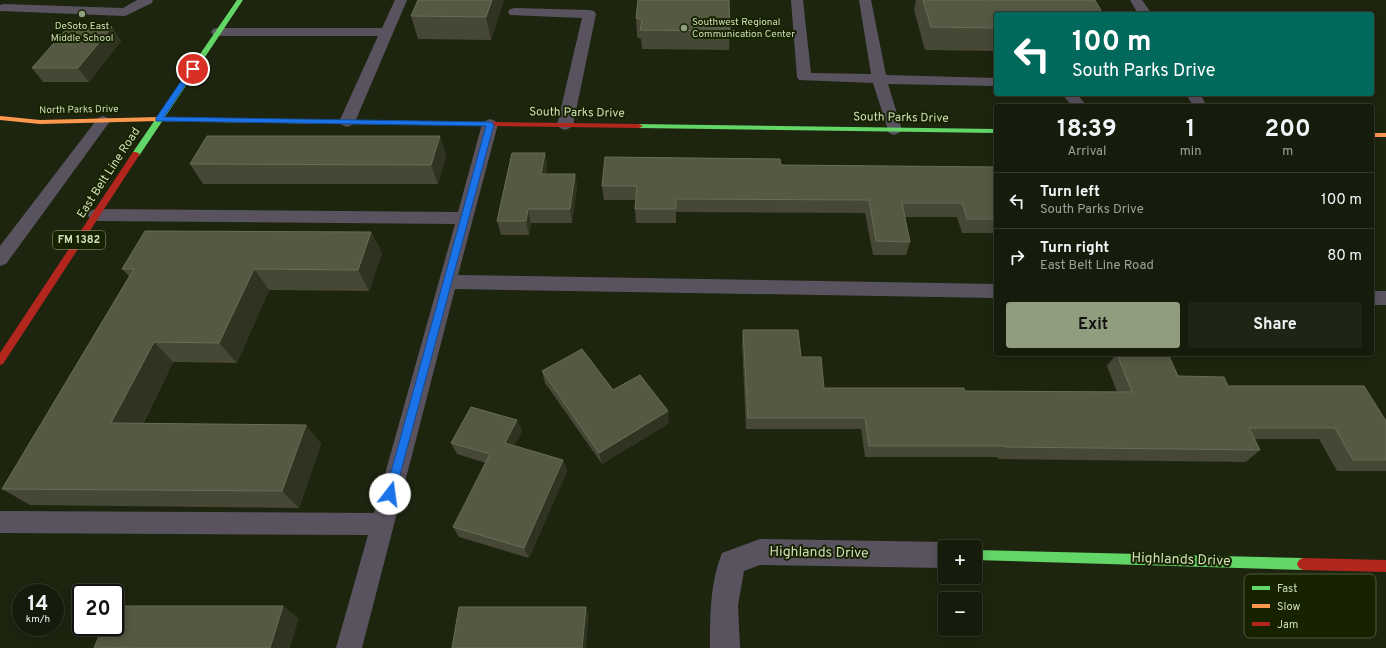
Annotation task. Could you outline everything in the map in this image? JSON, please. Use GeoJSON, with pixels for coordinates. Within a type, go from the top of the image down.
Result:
{"type":"FeatureCollection","features":[{"type":"Feature","properties":{"kind":"street","name":"East Belt Line Road"},"geometry":{"type":"LineString","coordinates":[[0,361],[159,119],[240,0]]}},
{"type":"Feature","properties":{"kind":"street","name":"North Parks Drive"},"geometry":{"type":"LineString","coordinates":[[0,118],[40,122],[159,119]]}},
{"type":"Feature","properties":{"kind":"street","name":"South Parks Drive"},"geometry":{"type":"LineString","coordinates":[[159,119],[994,131]]}},
{"type":"Feature","properties":{"kind":"street"},"geometry":{"type":"LineString","coordinates":[[1374,135],[1386,135]]}},
{"type":"Feature","properties":{"kind":"street","name":"Highlands Drive"},"geometry":{"type":"LineString","coordinates":[[725,648],[724,605],[732,562],[760,552],[938,555]]}},
{"type":"Feature","properties":{"kind":"street","name":"Highlands Drive"},"geometry":{"type":"LineString","coordinates":[[982,555],[1386,566]]}},
{"type":"Feature","properties":{"kind":"lane"},"geometry":{"type":"LineString","coordinates":[[2,8],[21,0]]}},
{"type":"Feature","properties":{"kind":"lane"},"geometry":{"type":"LineString","coordinates":[[2,8],[125,12],[147,0]]}},
{"type":"Feature","properties":{"kind":"lane"},"geometry":{"type":"LineString","coordinates":[[347,122],[401,0]]}},
{"type":"Feature","properties":{"kind":"lane"},"geometry":{"type":"LineString","coordinates":[[796,0],[804,77],[994,82]]}},
{"type":"Feature","properties":{"kind":"lane"},"geometry":{"type":"LineString","coordinates":[[865,0],[879,78],[894,130]]}},
{"type":"Feature","properties":{"kind":"lane"},"geometry":{"type":"LineString","coordinates":[[1136,0],[1144,12]]}},
{"type":"Feature","properties":{"kind":"lane"},"geometry":{"type":"LineString","coordinates":[[515,12],[589,14],[565,125]]}},
{"type":"Feature","properties":{"kind":"lane"},"geometry":{"type":"LineString","coordinates":[[218,32],[387,32]]}},
{"type":"Feature","properties":{"kind":"lane"},"geometry":{"type":"LineString","coordinates":[[1071,96],[1078,104]]}},
{"type":"Feature","properties":{"kind":"lane"},"geometry":{"type":"LineString","coordinates":[[0,259],[103,121]]}},
{"type":"Feature","properties":{"kind":"lane"},"geometry":{"type":"LineString","coordinates":[[349,648],[490,124]]}},
{"type":"Feature","properties":{"kind":"lane"},"geometry":{"type":"LineString","coordinates":[[96,215],[465,218]]}},
{"type":"Feature","properties":{"kind":"lane"},"geometry":{"type":"LineString","coordinates":[[448,282],[994,291]]}},
{"type":"Feature","properties":{"kind":"lane"},"geometry":{"type":"LineString","coordinates":[[1374,298],[1386,298]]}},
{"type":"Feature","properties":{"kind":"lane"},"geometry":{"type":"LineString","coordinates":[[0,522],[382,524]]}},
{"type":"Feature","properties":{"kind":"building"},"geometry":{"type":"Polygon","coordinates":[[[418,0],[492,0],[486,17],[411,16],[418,0]]]}},
{"type":"Feature","properties":{"kind":"building"},"geometry":{"type":"Polygon","coordinates":[[[638,0],[729,0],[730,31],[640,30],[642,20],[636,18],[638,0]]]}},
{"type":"Feature","properties":{"kind":"building"},"geometry":{"type":"Polygon","coordinates":[[[923,0],[1095,0],[1102,12],[994,12],[994,28],[931,27],[923,0]]]}},
{"type":"Feature","properties":{"kind":"building"},"geometry":{"type":"Polygon","coordinates":[[[68,27],[112,27],[78,68],[32,68],[68,27]]]}},
{"type":"Feature","properties":{"kind":"building"},"geometry":{"type":"Polygon","coordinates":[[[207,136],[440,136],[431,165],[190,164],[207,136]]]}},
{"type":"Feature","properties":{"kind":"building"},"geometry":{"type":"Polygon","coordinates":[[[512,153],[545,153],[541,174],[575,174],[570,209],[528,209],[526,221],[497,221],[512,153]]]}},
{"type":"Feature","properties":{"kind":"building"},"geometry":{"type":"Polygon","coordinates":[[[605,157],[780,159],[781,165],[994,167],[994,219],[967,219],[962,203],[902,203],[910,242],[876,241],[869,200],[676,199],[676,209],[635,209],[637,186],[602,186],[605,157]]]}},
{"type":"Feature","properties":{"kind":"building"},"geometry":{"type":"Polygon","coordinates":[[[145,231],[371,232],[358,270],[254,269],[219,343],[154,342],[111,423],[306,425],[282,491],[2,489],[134,269],[122,269],[145,231]]]}},
{"type":"Feature","properties":{"kind":"building"},"geometry":{"type":"Polygon","coordinates":[[[743,330],[798,330],[801,357],[821,357],[824,388],[964,388],[965,391],[1132,392],[1118,356],[1169,356],[1178,376],[1224,377],[1228,386],[1364,386],[1386,421],[1386,460],[1353,460],[1335,428],[1249,428],[1260,450],[1005,446],[869,446],[865,418],[748,418],[743,330]]]}},
{"type":"Feature","properties":{"kind":"building"},"geometry":{"type":"Polygon","coordinates":[[[582,349],[613,390],[640,375],[668,411],[599,453],[542,371],[582,349]]]}},
{"type":"Feature","properties":{"kind":"building"},"geometry":{"type":"Polygon","coordinates":[[[471,407],[517,420],[505,443],[563,460],[524,548],[453,527],[490,454],[451,443],[471,407]]]}},
{"type":"Feature","properties":{"kind":"building"},"geometry":{"type":"Polygon","coordinates":[[[124,606],[283,606],[270,648],[94,648],[99,636],[124,636],[124,606]]]}},
{"type":"Feature","properties":{"kind":"building"},"geometry":{"type":"Polygon","coordinates":[[[459,607],[586,607],[582,648],[452,648],[459,607]]]}},
{"type":"Feature","properties":{"kind":"traffic: fast"},"geometry":{"type":"LineString","coordinates":[[136,154],[240,0]]}},
{"type":"Feature","properties":{"kind":"traffic: fast"},"geometry":{"type":"LineString","coordinates":[[639,126],[994,131]]}},
{"type":"Feature","properties":{"kind":"traffic: fast"},"geometry":{"type":"LineString","coordinates":[[982,555],[1303,564]]}},
{"type":"Feature","properties":{"kind":"traffic: slow"},"geometry":{"type":"LineString","coordinates":[[0,118],[40,122],[159,119],[335,122]]}},
{"type":"Feature","properties":{"kind":"traffic: slow"},"geometry":{"type":"LineString","coordinates":[[1374,135],[1386,135]]}},
{"type":"Feature","properties":{"kind":"traffic: jam"},"geometry":{"type":"LineString","coordinates":[[335,122],[639,126]]}},
{"type":"Feature","properties":{"kind":"traffic: jam"},"geometry":{"type":"LineString","coordinates":[[0,361],[136,154]]}},
{"type":"Feature","properties":{"kind":"traffic: jam"},"geometry":{"type":"LineString","coordinates":[[1303,564],[1386,566]]}},
{"type":"Feature","properties":{"kind":"place","name":"DeSoto East Middle School"},"geometry":{"type":"Point","coordinates":[82,14]}},
{"type":"Feature","properties":{"kind":"place","name":"Southwest Regional Communication Center"},"geometry":{"type":"Point","coordinates":[684,28]}},
{"type":"Feature","properties":{"kind":"route"},"geometry":{"type":"LineString","coordinates":[[193,69],[159,119],[490,124],[390,494]]}}]}
